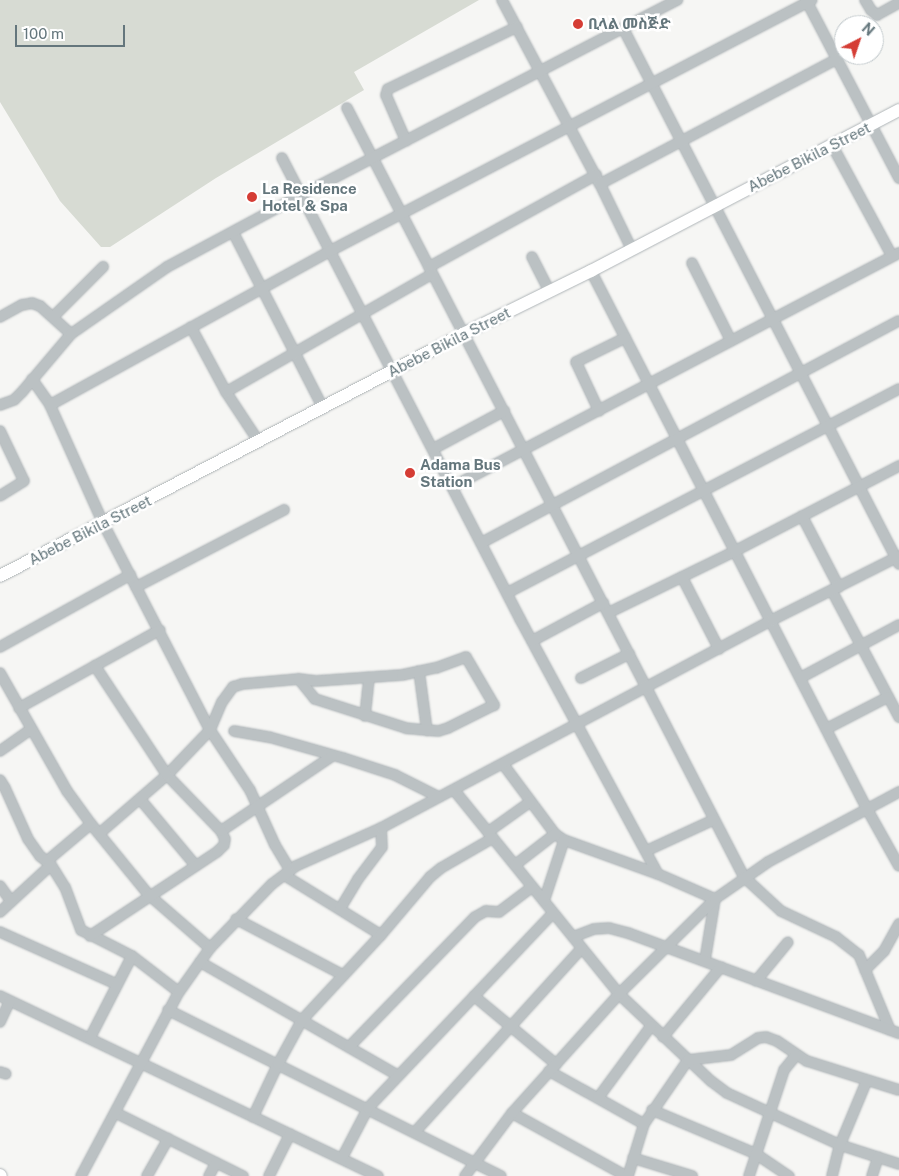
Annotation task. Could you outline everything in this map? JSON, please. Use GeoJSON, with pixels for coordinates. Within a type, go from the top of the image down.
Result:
{"type":"FeatureCollection","features":[{"type":"Feature","properties":{"kind":"main road","name":"Abebe Bikila Street"},"geometry":{"type":"LineString","coordinates":[[0,576],[463,334],[632,250],[899,110]]}},
{"type":"Feature","properties":{"kind":"street"},"geometry":{"type":"LineString","coordinates":[[502,0],[570,126],[632,250]]}},
{"type":"Feature","properties":{"kind":"street"},"geometry":{"type":"LineString","coordinates":[[0,405],[14,400],[71,334],[168,267],[301,195],[677,0]]}},
{"type":"Feature","properties":{"kind":"street"},"geometry":{"type":"LineString","coordinates":[[866,0],[876,15],[899,3]]}},
{"type":"Feature","properties":{"kind":"street"},"geometry":{"type":"LineString","coordinates":[[50,404],[330,251],[808,1],[834,53]]}},
{"type":"Feature","properties":{"kind":"street"},"geometry":{"type":"LineString","coordinates":[[406,141],[386,95],[388,89],[517,27]]}},
{"type":"Feature","properties":{"kind":"street"},"geometry":{"type":"LineString","coordinates":[[85,1174],[168,1010],[179,992],[210,948],[236,919],[287,873],[381,828],[454,790],[772,620],[898,559],[772,320],[653,83],[623,28]]}},
{"type":"Feature","properties":{"kind":"street"},"geometry":{"type":"LineString","coordinates":[[226,392],[431,271],[598,180],[682,142],[834,61]]}},
{"type":"Feature","properties":{"kind":"street"},"geometry":{"type":"LineString","coordinates":[[840,65],[899,178]]}},
{"type":"Feature","properties":{"kind":"street"},"geometry":{"type":"LineString","coordinates":[[347,108],[744,877],[781,911],[847,944],[859,955],[895,1031]]}},
{"type":"Feature","properties":{"kind":"street"},"geometry":{"type":"LineString","coordinates":[[452,487],[896,255],[832,145]]}},
{"type":"Feature","properties":{"kind":"street"},"geometry":{"type":"LineString","coordinates":[[282,158],[576,725],[658,874]]}},
{"type":"Feature","properties":{"kind":"street"},"geometry":{"type":"LineString","coordinates":[[233,232],[323,408]]}},
{"type":"Feature","properties":{"kind":"street"},"geometry":{"type":"LineString","coordinates":[[532,257],[550,292]]}},
{"type":"Feature","properties":{"kind":"street"},"geometry":{"type":"LineString","coordinates":[[692,263],[731,341]]}},
{"type":"Feature","properties":{"kind":"street"},"geometry":{"type":"LineString","coordinates":[[52,317],[103,267]]}},
{"type":"Feature","properties":{"kind":"street"},"geometry":{"type":"LineString","coordinates":[[591,271],[734,551],[772,620],[867,809],[899,866]]}},
{"type":"Feature","properties":{"kind":"street"},"geometry":{"type":"LineString","coordinates":[[0,317],[22,305],[32,303],[40,306],[71,334]]}},
{"type":"Feature","properties":{"kind":"street"},"geometry":{"type":"LineString","coordinates":[[481,543],[899,322]]}},
{"type":"Feature","properties":{"kind":"street"},"geometry":{"type":"LineString","coordinates":[[191,327],[226,392],[258,442]]}},
{"type":"Feature","properties":{"kind":"street"},"geometry":{"type":"LineString","coordinates":[[598,411],[576,362],[625,338]]}},
{"type":"Feature","properties":{"kind":"street"},"geometry":{"type":"LineString","coordinates":[[32,379],[50,404],[103,523],[160,630],[210,730],[250,790],[287,873],[381,935]]}},
{"type":"Feature","properties":{"kind":"street"},"geometry":{"type":"LineString","coordinates":[[507,593],[899,389]]}},
{"type":"Feature","properties":{"kind":"street"},"geometry":{"type":"LineString","coordinates":[[432,449],[504,412]]}},
{"type":"Feature","properties":{"kind":"street"},"geometry":{"type":"LineString","coordinates":[[0,431],[24,481],[0,496]]}},
{"type":"Feature","properties":{"kind":"street"},"geometry":{"type":"LineString","coordinates":[[608,612],[734,551],[899,466]]}},
{"type":"Feature","properties":{"kind":"street"},"geometry":{"type":"LineString","coordinates":[[136,587],[284,510]]}},
{"type":"Feature","properties":{"kind":"street"},"geometry":{"type":"LineString","coordinates":[[802,516],[861,646],[899,718]]}},
{"type":"Feature","properties":{"kind":"street"},"geometry":{"type":"LineString","coordinates":[[0,647],[130,575]]}},
{"type":"Feature","properties":{"kind":"street"},"geometry":{"type":"LineString","coordinates":[[682,577],[719,649]]}},
{"type":"Feature","properties":{"kind":"street"},"geometry":{"type":"LineString","coordinates":[[532,641],[603,603]]}},
{"type":"Feature","properties":{"kind":"street"},"geometry":{"type":"LineString","coordinates":[[800,678],[899,625]]}},
{"type":"Feature","properties":{"kind":"street"},"geometry":{"type":"LineString","coordinates":[[19,708],[160,630]]}},
{"type":"Feature","properties":{"kind":"street"},"geometry":{"type":"LineString","coordinates":[[581,678],[630,654]]}},
{"type":"Feature","properties":{"kind":"street"},"geometry":{"type":"LineString","coordinates":[[100,833],[167,775],[210,730],[222,702],[233,688],[242,684],[299,679],[316,681],[419,671],[436,668],[466,657],[494,705],[448,728],[427,730],[406,728],[315,699],[299,679]]}},
{"type":"Feature","properties":{"kind":"street"},"geometry":{"type":"LineString","coordinates":[[90,936],[149,895],[217,852],[224,845],[225,839],[221,831],[167,775],[96,666]]}},
{"type":"Feature","properties":{"kind":"street"},"geometry":{"type":"LineString","coordinates":[[419,671],[427,730]]}},
{"type":"Feature","properties":{"kind":"street"},"geometry":{"type":"LineString","coordinates":[[0,673],[67,791],[91,824],[149,895],[210,948]]}},
{"type":"Feature","properties":{"kind":"street"},"geometry":{"type":"LineString","coordinates":[[365,716],[369,677]]}},
{"type":"Feature","properties":{"kind":"street"},"geometry":{"type":"LineString","coordinates":[[826,729],[888,697]]}},
{"type":"Feature","properties":{"kind":"street"},"geometry":{"type":"LineString","coordinates":[[0,751],[31,729]]}},
{"type":"Feature","properties":{"kind":"street"},"geometry":{"type":"LineString","coordinates":[[234,731],[269,737],[394,775],[439,797]]}},
{"type":"Feature","properties":{"kind":"street"},"geometry":{"type":"LineString","coordinates":[[221,831],[332,756]]}},
{"type":"Feature","properties":{"kind":"street"},"geometry":{"type":"LineString","coordinates":[[503,764],[555,834],[564,840],[658,874],[715,899]]}},
{"type":"Feature","properties":{"kind":"street"},"geometry":{"type":"LineString","coordinates":[[0,780],[28,839],[49,863],[72,901],[81,930],[132,956],[179,992]]}},
{"type":"Feature","properties":{"kind":"street"},"geometry":{"type":"LineString","coordinates":[[454,790],[619,994],[650,1026],[719,1088],[840,1145],[899,1164]]}},
{"type":"Feature","properties":{"kind":"street"},"geometry":{"type":"LineString","coordinates":[[465,1176],[512,1113],[552,1068],[619,994],[715,899],[744,877],[899,792]]}},
{"type":"Feature","properties":{"kind":"street"},"geometry":{"type":"LineString","coordinates":[[140,799],[196,866]]}},
{"type":"Feature","properties":{"kind":"street"},"geometry":{"type":"LineString","coordinates":[[254,1117],[278,1064],[302,1020],[381,935],[430,877],[491,835],[530,802]]}},
{"type":"Feature","properties":{"kind":"street"},"geometry":{"type":"LineString","coordinates":[[646,851],[713,820]]}},
{"type":"Feature","properties":{"kind":"street"},"geometry":{"type":"LineString","coordinates":[[0,912],[91,824]]}},
{"type":"Feature","properties":{"kind":"street"},"geometry":{"type":"LineString","coordinates":[[340,909],[358,879],[382,847],[381,828]]}},
{"type":"Feature","properties":{"kind":"street"},"geometry":{"type":"LineString","coordinates":[[515,865],[555,834]]}},
{"type":"Feature","properties":{"kind":"street"},"geometry":{"type":"LineString","coordinates":[[544,901],[564,840]]}},
{"type":"Feature","properties":{"kind":"street"},"geometry":{"type":"LineString","coordinates":[[0,886],[11,901]]}},
{"type":"Feature","properties":{"kind":"street"},"geometry":{"type":"LineString","coordinates":[[349,1047],[479,914],[486,911],[499,912],[532,887]]}},
{"type":"Feature","properties":{"kind":"street"},"geometry":{"type":"LineString","coordinates":[[705,960],[715,899]]}},
{"type":"Feature","properties":{"kind":"street"},"geometry":{"type":"LineString","coordinates":[[342,1158],[368,1108],[553,913]]}},
{"type":"Feature","properties":{"kind":"street"},"geometry":{"type":"LineString","coordinates":[[236,919],[343,975]]}},
{"type":"Feature","properties":{"kind":"street"},"geometry":{"type":"LineString","coordinates":[[865,970],[896,941],[899,924]]}},
{"type":"Feature","properties":{"kind":"street"},"geometry":{"type":"LineString","coordinates":[[573,937],[594,929],[609,928],[705,960],[895,1031]]}},
{"type":"Feature","properties":{"kind":"street"},"geometry":{"type":"LineString","coordinates":[[0,932],[116,984]]}},
{"type":"Feature","properties":{"kind":"street"},"geometry":{"type":"LineString","coordinates":[[756,980],[788,942]]}},
{"type":"Feature","properties":{"kind":"street"},"geometry":{"type":"LineString","coordinates":[[415,1132],[582,948]]}},
{"type":"Feature","properties":{"kind":"street"},"geometry":{"type":"LineString","coordinates":[[90,1038],[132,956]]}},
{"type":"Feature","properties":{"kind":"street"},"geometry":{"type":"LineString","coordinates":[[200,962],[398,1075]]}},
{"type":"Feature","properties":{"kind":"street"},"geometry":{"type":"LineString","coordinates":[[663,1037],[721,966]]}},
{"type":"Feature","properties":{"kind":"street"},"geometry":{"type":"LineString","coordinates":[[0,996],[378,1176]]}},
{"type":"Feature","properties":{"kind":"street"},"geometry":{"type":"LineString","coordinates":[[474,996],[510,1027],[552,1068],[598,1098],[644,1124]]}},
{"type":"Feature","properties":{"kind":"street"},"geometry":{"type":"LineString","coordinates":[[0,1022],[10,1001]]}},
{"type":"Feature","properties":{"kind":"street"},"geometry":{"type":"LineString","coordinates":[[168,1010],[368,1108],[501,1176]]}},
{"type":"Feature","properties":{"kind":"street"},"geometry":{"type":"LineString","coordinates":[[598,1098],[650,1026]]}},
{"type":"Feature","properties":{"kind":"street"},"geometry":{"type":"LineString","coordinates":[[512,1113],[627,1176],[644,1124],[688,1060],[731,1055],[745,1044],[758,1038],[766,1037],[777,1041],[796,1055],[807,1060],[899,1090]]}},
{"type":"Feature","properties":{"kind":"street"},"geometry":{"type":"LineString","coordinates":[[749,1176],[784,1070],[796,1055]]}},
{"type":"Feature","properties":{"kind":"street"},"geometry":{"type":"LineString","coordinates":[[832,1176],[840,1145],[867,1080]]}},
{"type":"Feature","properties":{"kind":"street"},"geometry":{"type":"LineString","coordinates":[[652,1110],[756,1154],[789,1176]]}},
{"type":"Feature","properties":{"kind":"street"},"geometry":{"type":"LineString","coordinates":[[116,1113],[243,1176]]}},
{"type":"Feature","properties":{"kind":"street"},"geometry":{"type":"LineString","coordinates":[[269,1176],[290,1134]]}},
{"type":"Feature","properties":{"kind":"street"},"geometry":{"type":"LineString","coordinates":[[147,1176],[168,1139]]}},
{"type":"Feature","properties":{"kind":"street"},"geometry":{"type":"LineString","coordinates":[[872,1176],[878,1157]]}},
{"type":"Feature","properties":{"kind":"street"},"geometry":{"type":"LineString","coordinates":[[633,1158],[691,1176]]}},
{"type":"Feature","properties":{"kind":"street"},"geometry":{"type":"LineString","coordinates":[[209,1176],[216,1163]]}},
{"type":"Feature","properties":{"kind":"shaded area"},"geometry":{"type":"Polygon","coordinates":[[[0,0],[479,0],[354,72],[364,90],[216,178],[110,247],[101,247],[60,201],[0,102],[0,0]]]}},
{"type":"Feature","properties":{"kind":"place","name":"ቢላል መስጅድ"},"geometry":{"type":"Point","coordinates":[578,24]}},
{"type":"Feature","properties":{"kind":"place","name":"La Residence Hotel & Spa"},"geometry":{"type":"Point","coordinates":[252,197]}},
{"type":"Feature","properties":{"kind":"place","name":"Adama Bus Station"},"geometry":{"type":"Point","coordinates":[410,473]}}]}
